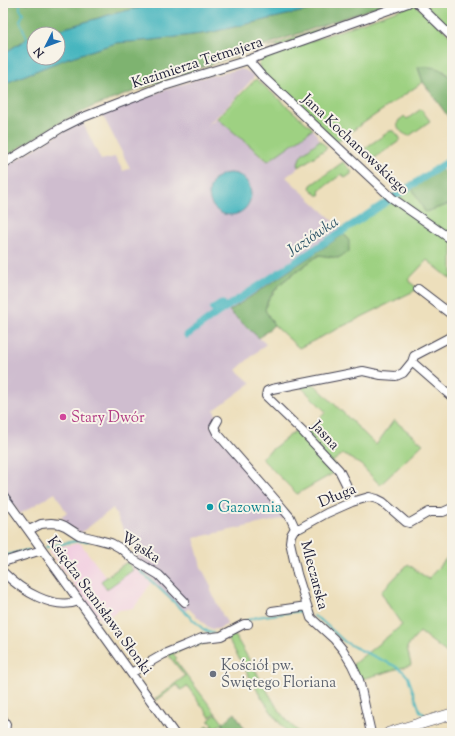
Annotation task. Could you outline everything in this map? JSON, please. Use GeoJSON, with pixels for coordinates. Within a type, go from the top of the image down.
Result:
{"type":"FeatureCollection","features":[{"type":"Feature","properties":{"kind":"street","name":"Kazimierza Tetmajera"},"geometry":{"type":"LineString","coordinates":[[3,164],[80,118],[164,86],[248,60],[408,3]]}},
{"type":"Feature","properties":{"kind":"street"},"geometry":{"type":"LineString","coordinates":[[417,3],[452,37]]}},
{"type":"Feature","properties":{"kind":"street","name":"Jana Kochanowskiego"},"geometry":{"type":"LineString","coordinates":[[248,60],[261,75],[393,200],[452,240]]}},
{"type":"Feature","properties":{"kind":"street"},"geometry":{"type":"LineString","coordinates":[[418,289],[452,315]]}},
{"type":"Feature","properties":{"kind":"street"},"geometry":{"type":"LineString","coordinates":[[452,336],[414,356],[412,362],[452,397]]}},
{"type":"Feature","properties":{"kind":"street","name":"Jasna"},"geometry":{"type":"LineString","coordinates":[[352,502],[346,484],[339,470],[266,396],[267,392],[272,389],[363,371],[381,375],[396,376],[403,373],[412,362]]}},
{"type":"Feature","properties":{"kind":"street"},"geometry":{"type":"LineString","coordinates":[[218,420],[214,427],[217,433],[290,517],[295,528]]}},
{"type":"Feature","properties":{"kind":"street","name":"Księdza Stanisława Słonki"},"geometry":{"type":"LineString","coordinates":[[3,494],[174,733]]}},
{"type":"Feature","properties":{"kind":"street","name":"Długa"},"geometry":{"type":"LineString","coordinates":[[295,528],[300,528],[352,502],[369,497],[383,502],[406,522],[410,523],[429,512],[443,512],[452,508]]}},
{"type":"Feature","properties":{"kind":"street","name":"Wąska"},"geometry":{"type":"LineString","coordinates":[[29,530],[41,524],[60,524],[79,535],[111,543],[120,548],[134,560],[159,575],[185,602]]}},
{"type":"Feature","properties":{"kind":"street","name":"Mleczarska"},"geometry":{"type":"LineString","coordinates":[[295,528],[291,535],[290,542],[297,574],[309,612],[343,650],[352,665],[359,680],[371,733]]}},
{"type":"Feature","properties":{"kind":"street"},"geometry":{"type":"LineString","coordinates":[[3,562],[42,550]]}},
{"type":"Feature","properties":{"kind":"street"},"geometry":{"type":"LineString","coordinates":[[3,572],[19,586],[40,598],[56,603],[66,604],[79,601]]}},
{"type":"Feature","properties":{"kind":"street"},"geometry":{"type":"LineString","coordinates":[[272,611],[309,612]]}},
{"type":"Feature","properties":{"kind":"street"},"geometry":{"type":"LineString","coordinates":[[131,673],[164,654],[202,638],[221,636],[244,624],[248,624]]}},
{"type":"Feature","properties":{"kind":"street"},"geometry":{"type":"LineString","coordinates":[[389,733],[452,714]]}},
{"type":"Feature","properties":{"kind":"street"},"geometry":{"type":"LineString","coordinates":[[3,719],[6,724],[5,733]]}},
{"type":"Feature","properties":{"kind":"shaded area"},"geometry":{"type":"Polygon","coordinates":[[[240,69],[245,70],[255,76],[227,107],[206,126],[217,118],[267,161],[313,129],[320,140],[301,155],[298,163],[299,167],[286,177],[339,226],[344,234],[229,311],[266,344],[236,370],[251,383],[214,410],[217,418],[210,425],[290,517],[194,538],[201,567],[211,586],[211,591],[228,624],[218,629],[212,629],[188,608],[185,611],[135,563],[139,560],[113,508],[81,533],[68,526],[61,516],[67,513],[55,493],[20,514],[3,490],[3,168],[82,121],[101,160],[115,157],[123,171],[130,168],[103,116],[104,113],[164,90],[201,78],[240,69]]]}},
{"type":"Feature","properties":{"kind":"shaded area"},"geometry":{"type":"Polygon","coordinates":[[[80,543],[106,577],[127,561],[151,583],[133,608],[119,610],[102,622],[49,551],[63,546],[80,543]]]}},
{"type":"Feature","properties":{"kind":"green space"},"geometry":{"type":"Polygon","coordinates":[[[3,3],[158,3],[112,14],[66,28],[66,26],[26,26],[26,39],[3,54],[3,3]]]}},
{"type":"Feature","properties":{"kind":"green space"},"geometry":{"type":"Polygon","coordinates":[[[339,3],[387,3],[162,81],[92,107],[59,123],[3,158],[3,85],[48,66],[66,66],[66,59],[116,43],[208,33],[339,3]]]}},
{"type":"Feature","properties":{"kind":"green space"},"geometry":{"type":"Polygon","coordinates":[[[393,3],[401,3],[278,47],[277,45],[268,48],[268,47],[393,3]]]}},
{"type":"Feature","properties":{"kind":"green space"},"geometry":{"type":"Polygon","coordinates":[[[423,3],[452,3],[452,31],[423,3]]]}},
{"type":"Feature","properties":{"kind":"green space"},"geometry":{"type":"Polygon","coordinates":[[[414,4],[452,37],[452,79],[444,71],[418,68],[423,82],[336,142],[260,70],[259,63],[264,58],[414,4]]]}},
{"type":"Feature","properties":{"kind":"green space"},"geometry":{"type":"Polygon","coordinates":[[[418,67],[440,69],[452,79],[452,122],[423,82],[418,67]]]}},
{"type":"Feature","properties":{"kind":"green space"},"geometry":{"type":"Polygon","coordinates":[[[256,79],[313,129],[268,161],[217,118],[256,79]]]}},
{"type":"Feature","properties":{"kind":"green space"},"geometry":{"type":"Polygon","coordinates":[[[421,109],[430,121],[409,136],[404,134],[398,128],[399,120],[404,116],[407,119],[421,109]]]}},
{"type":"Feature","properties":{"kind":"green space"},"geometry":{"type":"Polygon","coordinates":[[[390,131],[395,132],[400,138],[398,142],[373,159],[365,148],[390,131]]]}},
{"type":"Feature","properties":{"kind":"green space"},"geometry":{"type":"Polygon","coordinates":[[[320,140],[327,148],[299,167],[298,163],[301,155],[320,140]]]}},
{"type":"Feature","properties":{"kind":"green space"},"geometry":{"type":"Polygon","coordinates":[[[343,162],[351,170],[351,174],[345,178],[342,174],[320,190],[320,195],[317,195],[310,188],[311,185],[343,162]]]}},
{"type":"Feature","properties":{"kind":"green space"},"geometry":{"type":"Polygon","coordinates":[[[439,167],[452,180],[452,206],[450,204],[425,212],[411,186],[392,198],[439,167]]]}},
{"type":"Feature","properties":{"kind":"green space"},"geometry":{"type":"Polygon","coordinates":[[[411,186],[425,212],[450,204],[452,206],[452,280],[427,260],[408,280],[418,289],[299,348],[274,325],[265,310],[268,300],[281,283],[319,255],[338,258],[349,241],[342,231],[411,186]]]}},
{"type":"Feature","properties":{"kind":"green space"},"geometry":{"type":"Polygon","coordinates":[[[344,234],[349,241],[349,252],[338,258],[319,255],[285,280],[274,292],[268,300],[265,310],[274,325],[259,338],[229,311],[344,234]]]}},
{"type":"Feature","properties":{"kind":"green space"},"geometry":{"type":"Polygon","coordinates":[[[314,384],[376,445],[394,420],[423,444],[380,485],[361,465],[343,454],[332,462],[339,470],[297,494],[261,458],[299,428],[305,432],[326,412],[300,386],[314,384]]]}},
{"type":"Feature","properties":{"kind":"green space"},"geometry":{"type":"Polygon","coordinates":[[[452,552],[452,657],[420,632],[407,647],[411,665],[359,680],[352,665],[402,625],[381,592],[408,564],[428,579],[452,552]]]}},
{"type":"Feature","properties":{"kind":"green space"},"geometry":{"type":"Polygon","coordinates":[[[127,562],[133,570],[107,589],[101,581],[127,562]]]}},
{"type":"Feature","properties":{"kind":"green space"},"geometry":{"type":"Polygon","coordinates":[[[233,632],[276,706],[289,723],[300,733],[288,733],[279,722],[255,687],[227,637],[195,647],[192,644],[173,654],[177,658],[175,660],[223,723],[222,724],[204,733],[199,733],[207,725],[208,727],[212,727],[213,724],[209,722],[209,720],[216,714],[215,713],[210,717],[187,686],[181,690],[177,685],[157,700],[155,699],[185,676],[169,656],[168,652],[203,638],[226,635],[233,632]]]}},
{"type":"Feature","properties":{"kind":"green space"},"geometry":{"type":"Polygon","coordinates":[[[235,713],[247,733],[226,733],[222,724],[235,713]]]}},
{"type":"Feature","properties":{"kind":"water"},"geometry":{"type":"Polygon","coordinates":[[[160,3],[339,3],[208,33],[116,43],[66,59],[66,28],[112,14],[160,3]]]}},
{"type":"Feature","properties":{"kind":"water"},"geometry":{"type":"Polygon","coordinates":[[[26,39],[26,66],[48,66],[3,85],[3,54],[26,39]]]}},
{"type":"Feature","properties":{"kind":"water"},"geometry":{"type":"Polygon","coordinates":[[[230,173],[245,179],[251,194],[245,209],[230,215],[215,209],[209,194],[215,179],[230,173]]]}},
{"type":"Feature","properties":{"kind":"waterway"},"geometry":{"type":"LineString","coordinates":[[20,3],[20,9],[23,14],[20,21],[26,36]]}},
{"type":"Feature","properties":{"kind":"waterway","name":"Jaziówka"},"geometry":{"type":"LineString","coordinates":[[187,335],[219,312],[452,159]]}},
{"type":"Feature","properties":{"kind":"waterway"},"geometry":{"type":"LineString","coordinates":[[213,309],[221,304],[226,307]]}},
{"type":"Feature","properties":{"kind":"waterway"},"geometry":{"type":"LineString","coordinates":[[46,547],[76,541],[89,541]]}},
{"type":"Feature","properties":{"kind":"waterway"},"geometry":{"type":"LineString","coordinates":[[3,556],[28,550]]}},
{"type":"Feature","properties":{"kind":"waterway"},"geometry":{"type":"LineString","coordinates":[[134,565],[203,629],[213,633]]}},
{"type":"Feature","properties":{"kind":"waterway"},"geometry":{"type":"LineString","coordinates":[[245,621],[257,617],[299,611],[307,614]]}},
{"type":"Feature","properties":{"kind":"waterway"},"geometry":{"type":"LineString","coordinates":[[314,616],[322,621],[345,642],[403,671],[408,677],[420,711],[425,715]]}},
{"type":"Feature","properties":{"kind":"waterway"},"geometry":{"type":"LineString","coordinates":[[438,729],[443,733]]}},
{"type":"Feature","properties":{"kind":"place","name":"Stary Dwór"},"geometry":{"type":"Point","coordinates":[63,417]}},
{"type":"Feature","properties":{"kind":"place","name":"Gazownia"},"geometry":{"type":"Point","coordinates":[210,507]}},
{"type":"Feature","properties":{"kind":"place","name":"Kościół pw. Świętego Floriana"},"geometry":{"type":"Point","coordinates":[213,674]}}]}
